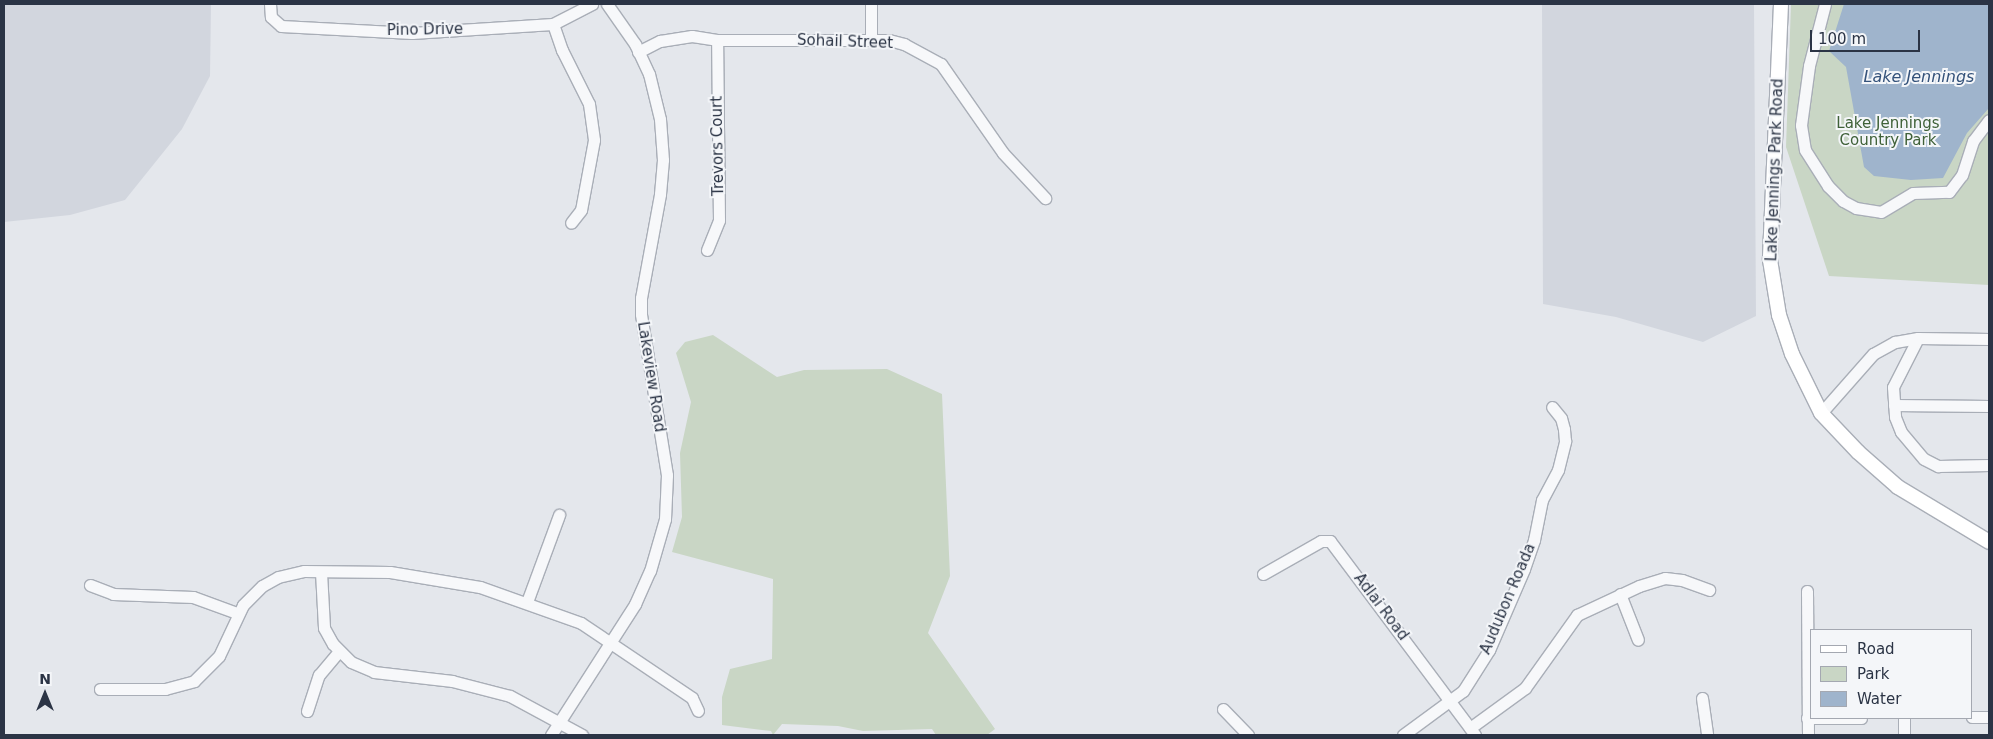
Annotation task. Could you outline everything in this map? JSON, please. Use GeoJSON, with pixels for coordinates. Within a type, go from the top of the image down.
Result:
{"type":"FeatureCollection","features":[{"type":"Feature","properties":{"kind":"main road","name":"Lake Jennings Park Road"},"geometry":{"type":"LineString","coordinates":[[1781,4],[1770,260],[1782,323],[1792,354],[1821,413],[1858,452],[1898,487],[1989,542]]}},
{"type":"Feature","properties":{"kind":"street","name":"Pino Drive"},"geometry":{"type":"LineString","coordinates":[[270,4],[271,17],[281,26],[412,33],[553,24],[592,4]]}},
{"type":"Feature","properties":{"kind":"street","name":"Lakeview Road"},"geometry":{"type":"LineString","coordinates":[[551,735],[635,604],[662,535],[667,475],[641,314],[663,160],[660,119],[649,74],[638,52],[607,4]]}},
{"type":"Feature","properties":{"kind":"street"},"geometry":{"type":"LineString","coordinates":[[871,4],[871,40]]}},
{"type":"Feature","properties":{"kind":"street"},"geometry":{"type":"LineString","coordinates":[[1825,4],[1809,66],[1801,125],[1805,150],[1828,186],[1843,201],[1873,212],[1890,209],[1913,194],[1949,192],[1962,175],[1973,141],[1989,120]]}},
{"type":"Feature","properties":{"kind":"street"},"geometry":{"type":"LineString","coordinates":[[553,24],[562,50],[589,104],[594,140],[582,210],[571,223]]}},
{"type":"Feature","properties":{"kind":"street","name":"Sohail Street"},"geometry":{"type":"LineString","coordinates":[[638,52],[676,37],[717,40],[871,40],[904,44],[941,64],[1003,153],[1045,198]]}},
{"type":"Feature","properties":{"kind":"street","name":"Trevors Court"},"geometry":{"type":"LineString","coordinates":[[707,250],[719,220],[717,40]]}},
{"type":"Feature","properties":{"kind":"street"},"geometry":{"type":"LineString","coordinates":[[1918,338],[1893,387],[1894,405],[1901,432],[1924,459],[1938,466],[1989,466]]}},
{"type":"Feature","properties":{"kind":"street"},"geometry":{"type":"LineString","coordinates":[[1821,413],[1873,354],[1895,342],[1918,338],[1989,339]]}},
{"type":"Feature","properties":{"kind":"street"},"geometry":{"type":"LineString","coordinates":[[1894,405],[1989,406]]}},
{"type":"Feature","properties":{"kind":"street","name":"Audubon Roada"},"geometry":{"type":"LineString","coordinates":[[1403,735],[1452,702],[1463,691],[1489,650],[1534,540],[1542,500],[1558,470],[1565,441],[1562,418],[1552,407]]}},
{"type":"Feature","properties":{"kind":"street"},"geometry":{"type":"LineString","coordinates":[[527,602],[559,514]]}},
{"type":"Feature","properties":{"kind":"street","name":"Adlai Road"},"geometry":{"type":"LineString","coordinates":[[1263,574],[1321,541],[1330,541],[1452,702],[1472,732]]}},
{"type":"Feature","properties":{"kind":"street"},"geometry":{"type":"LineString","coordinates":[[100,690],[165,689],[194,681],[219,656],[238,613],[255,592],[270,581],[295,572],[390,572],[480,587],[582,623],[611,640],[692,698],[698,712]]}},
{"type":"Feature","properties":{"kind":"street"},"geometry":{"type":"LineString","coordinates":[[321,572],[322,619],[339,651],[366,669],[472,685],[510,696],[582,735]]}},
{"type":"Feature","properties":{"kind":"street"},"geometry":{"type":"LineString","coordinates":[[1472,732],[1525,688],[1577,615],[1620,594],[1665,578],[1682,580],[1709,590]]}},
{"type":"Feature","properties":{"kind":"street"},"geometry":{"type":"LineString","coordinates":[[90,585],[113,594],[193,597],[238,613]]}},
{"type":"Feature","properties":{"kind":"street"},"geometry":{"type":"LineString","coordinates":[[1807,591],[1809,637],[1808,735]]}},
{"type":"Feature","properties":{"kind":"street"},"geometry":{"type":"LineString","coordinates":[[1620,594],[1638,640]]}},
{"type":"Feature","properties":{"kind":"street"},"geometry":{"type":"LineString","coordinates":[[307,711],[319,675],[339,651]]}},
{"type":"Feature","properties":{"kind":"street"},"geometry":{"type":"LineString","coordinates":[[1702,698],[1708,735]]}},
{"type":"Feature","properties":{"kind":"street"},"geometry":{"type":"LineString","coordinates":[[1223,709],[1248,735]]}},
{"type":"Feature","properties":{"kind":"street"},"geometry":{"type":"LineString","coordinates":[[1973,717],[1989,717]]}},
{"type":"Feature","properties":{"kind":"street"},"geometry":{"type":"LineString","coordinates":[[1904,719],[1904,735]]}},
{"type":"Feature","properties":{"kind":"shaded area"},"geometry":{"type":"Polygon","coordinates":[[[4,4],[211,4],[210,76],[182,129],[125,200],[70,215],[4,222],[4,4]]]}},
{"type":"Feature","properties":{"kind":"shaded area"},"geometry":{"type":"Polygon","coordinates":[[[1542,4],[1754,4],[1756,316],[1703,342],[1616,317],[1543,304],[1542,4]]]}},
{"type":"Feature","properties":{"kind":"green space","name":"Lake Jennings Country Park"},"geometry":{"type":"Polygon","coordinates":[[[1791,4],[1989,4],[1989,285],[1829,276],[1786,147],[1791,4]]]}},
{"type":"Feature","properties":{"kind":"green space"},"geometry":{"type":"Polygon","coordinates":[[[713,335],[777,377],[804,370],[887,369],[942,394],[950,576],[928,633],[995,729],[987,735],[936,735],[932,729],[863,731],[838,726],[782,724],[773,735],[771,731],[722,725],[722,697],[730,669],[772,659],[773,579],[672,552],[682,517],[680,453],[691,402],[676,353],[685,342],[713,335]]]}},
{"type":"Feature","properties":{"kind":"water","name":"Lake Jennings"},"geometry":{"type":"Polygon","coordinates":[[[1844,4],[1989,4],[1989,108],[1967,133],[1943,178],[1911,180],[1874,176],[1864,167],[1846,67],[1829,51],[1844,4]]]}}]}
